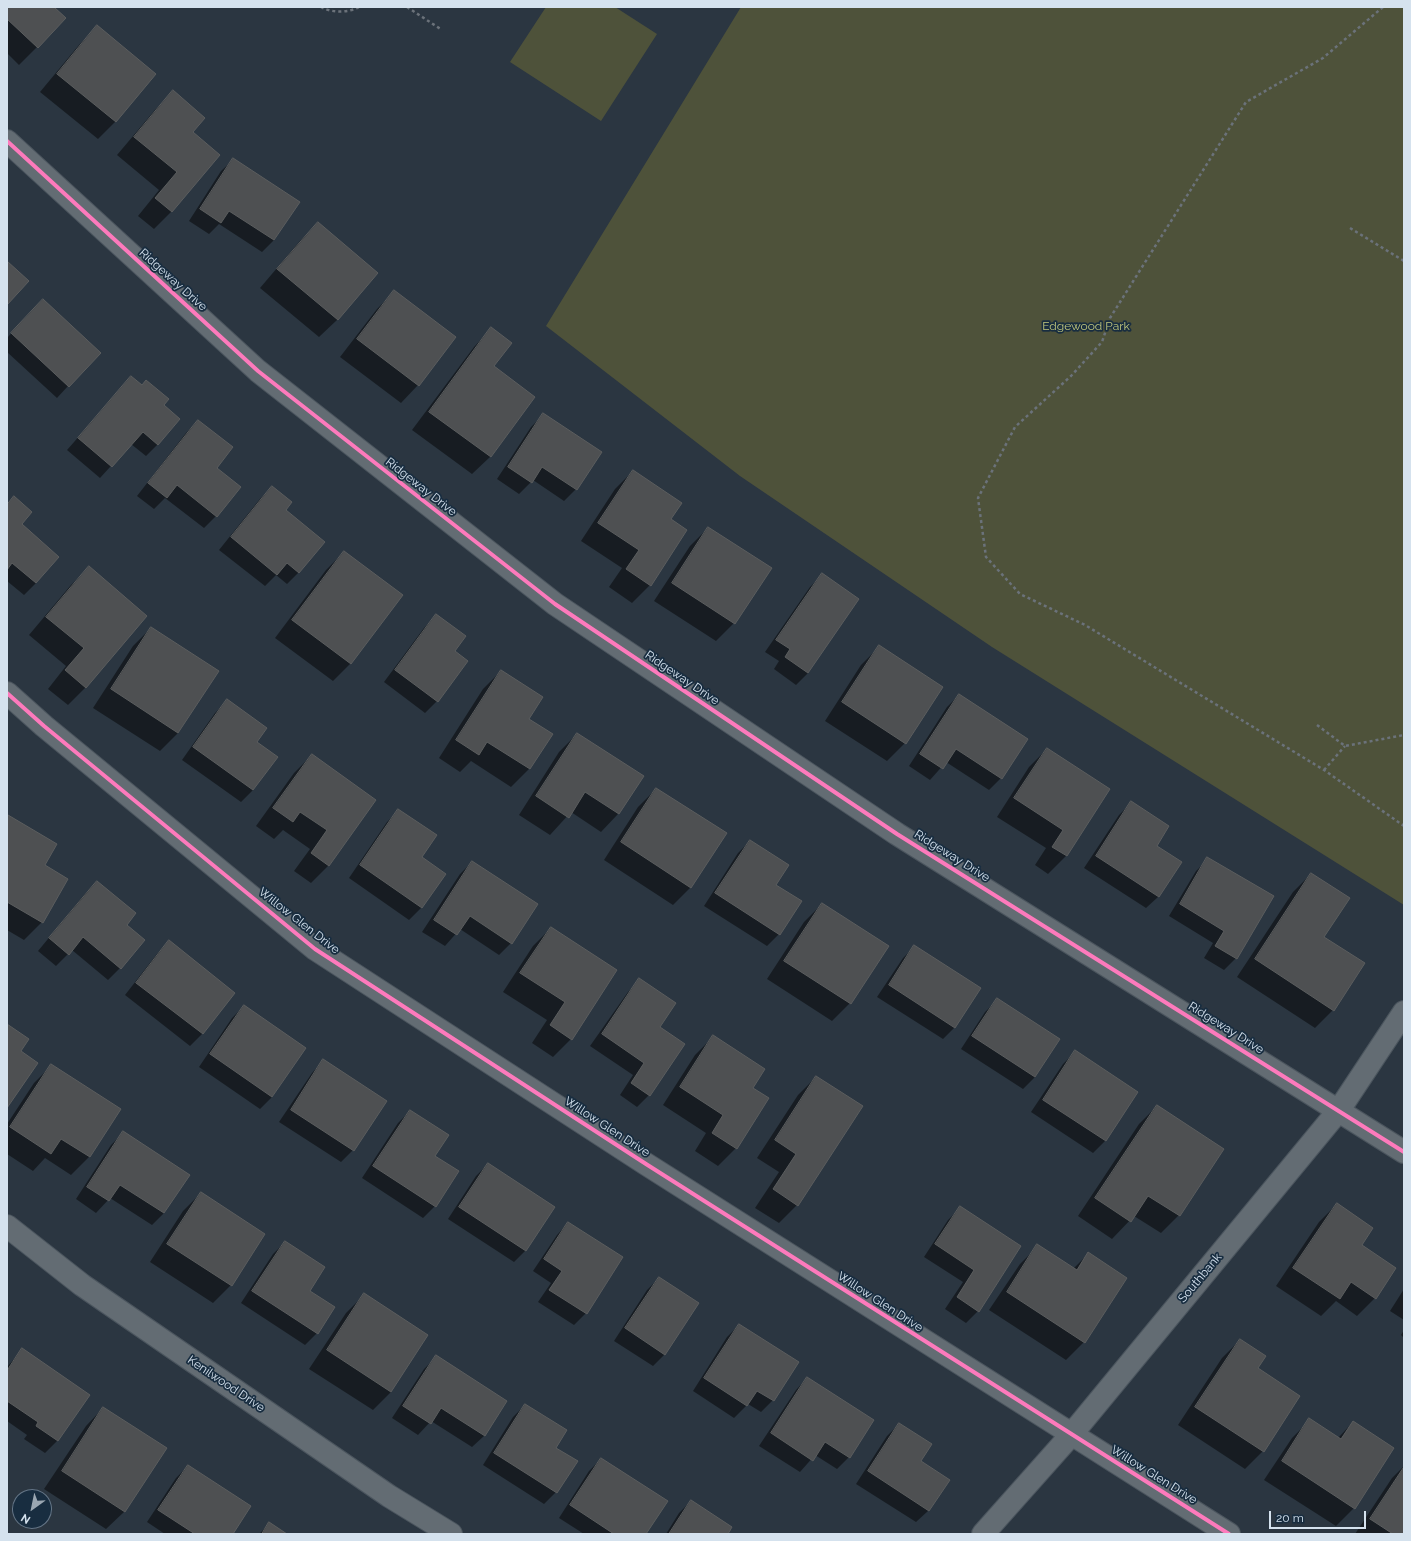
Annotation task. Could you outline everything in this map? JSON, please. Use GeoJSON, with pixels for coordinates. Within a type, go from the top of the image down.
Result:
{"type":"FeatureCollection","features":[{"type":"Feature","properties":{"kind":"street","name":"Ridgeway Drive"},"geometry":{"type":"LineString","coordinates":[[7,141],[258,371],[555,604],[897,834],[1404,1152]]}},
{"type":"Feature","properties":{"kind":"street","name":"Willow Glen Drive"},"geometry":{"type":"LineString","coordinates":[[7,693],[50,731],[315,949],[646,1164],[1229,1534]]}},
{"type":"Feature","properties":{"kind":"street","name":"Southbank"},"geometry":{"type":"LineString","coordinates":[[983,1534],[1071,1435],[1339,1110],[1404,1012]]}},
{"type":"Feature","properties":{"kind":"street","name":"Kenilwood Drive"},"geometry":{"type":"LineString","coordinates":[[7,1226],[82,1285],[389,1496],[451,1534]]}},
{"type":"Feature","properties":{"kind":"path"},"geometry":{"type":"LineString","coordinates":[[321,7],[340,12],[359,7]]}},
{"type":"Feature","properties":{"kind":"path"},"geometry":{"type":"LineString","coordinates":[[407,7],[442,30]]}},
{"type":"Feature","properties":{"kind":"path"},"geometry":{"type":"LineString","coordinates":[[1383,7],[1323,58],[1246,102],[1110,318],[1102,342],[1072,376],[1015,427],[978,498],[986,557],[1020,594],[1085,625],[1324,770],[1404,826]]}},
{"type":"Feature","properties":{"kind":"path"},"geometry":{"type":"LineString","coordinates":[[1350,228],[1404,261]]}},
{"type":"Feature","properties":{"kind":"path"},"geometry":{"type":"LineString","coordinates":[[1317,725],[1345,746]]}},
{"type":"Feature","properties":{"kind":"path"},"geometry":{"type":"LineString","coordinates":[[1324,770],[1345,746],[1404,735]]}},
{"type":"Feature","properties":{"kind":"green space"},"geometry":{"type":"Polygon","coordinates":[[[546,7],[615,7],[657,34],[601,121],[510,62],[546,7]]]}},
{"type":"Feature","properties":{"kind":"green space","name":"Edgewood Park"},"geometry":{"type":"Polygon","coordinates":[[[741,7],[1404,7],[1404,905],[992,647],[740,476],[546,326],[741,7]]]}},
{"type":"Feature","properties":{"kind":"building"},"geometry":{"type":"Polygon","coordinates":[[[7,7],[54,7],[66,18],[38,48],[7,19],[7,7]]]}},
{"type":"Feature","properties":{"kind":"building"},"geometry":{"type":"Polygon","coordinates":[[[97,25],[156,74],[116,122],[57,74],[97,25]]]}},
{"type":"Feature","properties":{"kind":"building"},"geometry":{"type":"Polygon","coordinates":[[[173,90],[205,118],[193,132],[220,155],[172,212],[155,198],[177,172],[134,137],[173,90]]]}},
{"type":"Feature","properties":{"kind":"building"},"geometry":{"type":"Polygon","coordinates":[[[233,158],[300,202],[274,240],[229,211],[221,223],[200,209],[233,158]]]}},
{"type":"Feature","properties":{"kind":"building"},"geometry":{"type":"Polygon","coordinates":[[[318,222],[378,273],[338,320],[277,269],[318,222]]]}},
{"type":"Feature","properties":{"kind":"building"},"geometry":{"type":"Polygon","coordinates":[[[7,261],[29,281],[7,305],[7,261]]]}},
{"type":"Feature","properties":{"kind":"building"},"geometry":{"type":"Polygon","coordinates":[[[394,290],[456,337],[419,386],[357,339],[394,290]]]}},
{"type":"Feature","properties":{"kind":"building"},"geometry":{"type":"Polygon","coordinates":[[[43,299],[101,353],[69,387],[11,333],[43,299]]]}},
{"type":"Feature","properties":{"kind":"building"},"geometry":{"type":"Polygon","coordinates":[[[491,327],[512,343],[494,366],[535,397],[491,457],[429,412],[491,327]]]}},
{"type":"Feature","properties":{"kind":"building"},"geometry":{"type":"Polygon","coordinates":[[[131,376],[142,385],[146,380],[169,399],[164,405],[180,419],[158,445],[143,432],[112,467],[78,438],[131,376]]]}},
{"type":"Feature","properties":{"kind":"building"},"geometry":{"type":"Polygon","coordinates":[[[543,413],[602,452],[577,490],[542,467],[532,483],[508,467],[543,413]]]}},
{"type":"Feature","properties":{"kind":"building"},"geometry":{"type":"Polygon","coordinates":[[[198,420],[233,447],[217,468],[241,487],[217,517],[177,485],[167,498],[148,483],[198,420]]]}},
{"type":"Feature","properties":{"kind":"building"},"geometry":{"type":"Polygon","coordinates":[[[633,470],[682,503],[671,519],[687,530],[651,586],[626,569],[639,550],[598,523],[633,470]]]}},
{"type":"Feature","properties":{"kind":"building"},"geometry":{"type":"Polygon","coordinates":[[[272,486],[292,502],[286,510],[325,542],[299,573],[287,563],[277,575],[231,537],[272,486]]]}},
{"type":"Feature","properties":{"kind":"building"},"geometry":{"type":"Polygon","coordinates":[[[14,496],[32,512],[22,524],[59,557],[36,583],[12,563],[7,570],[7,505],[14,496]]]}},
{"type":"Feature","properties":{"kind":"building"},"geometry":{"type":"Polygon","coordinates":[[[708,527],[772,568],[735,624],[672,583],[708,527]]]}},
{"type":"Feature","properties":{"kind":"building"},"geometry":{"type":"Polygon","coordinates":[[[344,551],[403,595],[351,664],[292,620],[344,551]]]}},
{"type":"Feature","properties":{"kind":"building"},"geometry":{"type":"Polygon","coordinates":[[[89,566],[147,616],[86,688],[65,670],[84,648],[46,617],[89,566]]]}},
{"type":"Feature","properties":{"kind":"building"},"geometry":{"type":"Polygon","coordinates":[[[822,573],[859,599],[808,673],[785,657],[790,649],[776,640],[822,573]]]}},
{"type":"Feature","properties":{"kind":"building"},"geometry":{"type":"Polygon","coordinates":[[[436,614],[466,636],[455,651],[468,661],[438,702],[395,670],[436,614]]]}},
{"type":"Feature","properties":{"kind":"building"},"geometry":{"type":"Polygon","coordinates":[[[151,627],[219,671],[178,733],[111,689],[151,627]]]}},
{"type":"Feature","properties":{"kind":"building"},"geometry":{"type":"Polygon","coordinates":[[[879,645],[943,687],[906,744],[842,702],[879,645]]]}},
{"type":"Feature","properties":{"kind":"building"},"geometry":{"type":"Polygon","coordinates":[[[501,670],[543,697],[529,719],[553,734],[530,769],[487,742],[479,755],[456,740],[501,670]]]}},
{"type":"Feature","properties":{"kind":"building"},"geometry":{"type":"Polygon","coordinates":[[[959,694],[1028,739],[1002,779],[956,749],[943,769],[920,754],[959,694]]]}},
{"type":"Feature","properties":{"kind":"building"},"geometry":{"type":"Polygon","coordinates":[[[227,699],[267,728],[257,742],[278,757],[253,790],[193,747],[227,699]]]}},
{"type":"Feature","properties":{"kind":"building"},"geometry":{"type":"Polygon","coordinates":[[[577,733],[644,776],[619,814],[585,792],[569,818],[536,796],[577,733]]]}},
{"type":"Feature","properties":{"kind":"building"},"geometry":{"type":"Polygon","coordinates":[[[1047,748],[1110,789],[1067,856],[1052,847],[1063,830],[1014,798],[1047,748]]]}},
{"type":"Feature","properties":{"kind":"building"},"geometry":{"type":"Polygon","coordinates":[[[312,754],[376,800],[329,866],[311,853],[327,830],[300,812],[293,822],[273,808],[312,754]]]}},
{"type":"Feature","properties":{"kind":"building"},"geometry":{"type":"Polygon","coordinates":[[[656,788],[727,833],[691,888],[621,842],[656,788]]]}},
{"type":"Feature","properties":{"kind":"building"},"geometry":{"type":"Polygon","coordinates":[[[1131,801],[1169,826],[1157,846],[1182,862],[1159,897],[1096,856],[1131,801]]]}},
{"type":"Feature","properties":{"kind":"building"},"geometry":{"type":"Polygon","coordinates":[[[398,809],[437,835],[422,857],[446,874],[422,908],[360,865],[398,809]]]}},
{"type":"Feature","properties":{"kind":"building"},"geometry":{"type":"Polygon","coordinates":[[[8,815],[57,844],[45,865],[68,879],[43,923],[7,902],[8,815]]]}},
{"type":"Feature","properties":{"kind":"building"},"geometry":{"type":"Polygon","coordinates":[[[750,840],[789,865],[776,885],[802,901],[780,935],[715,893],[750,840]]]}},
{"type":"Feature","properties":{"kind":"building"},"geometry":{"type":"Polygon","coordinates":[[[1207,857],[1274,896],[1237,959],[1215,946],[1224,931],[1180,904],[1207,857]]]}},
{"type":"Feature","properties":{"kind":"building"},"geometry":{"type":"Polygon","coordinates":[[[472,861],[538,904],[512,944],[470,916],[457,935],[434,920],[472,861]]]}},
{"type":"Feature","properties":{"kind":"building"},"geometry":{"type":"Polygon","coordinates":[[[1311,873],[1350,898],[1324,937],[1365,963],[1334,1011],[1255,959],[1311,873]]]}},
{"type":"Feature","properties":{"kind":"building"},"geometry":{"type":"Polygon","coordinates":[[[97,881],[136,913],[127,925],[145,940],[121,969],[83,937],[69,955],[49,938],[97,881]]]}},
{"type":"Feature","properties":{"kind":"building"},"geometry":{"type":"Polygon","coordinates":[[[822,903],[889,946],[851,1004],[784,961],[822,903]]]}},
{"type":"Feature","properties":{"kind":"building"},"geometry":{"type":"Polygon","coordinates":[[[551,927],[617,970],[572,1040],[550,1025],[565,1002],[520,973],[551,927]]]}},
{"type":"Feature","properties":{"kind":"building"},"geometry":{"type":"Polygon","coordinates":[[[169,940],[235,993],[203,1034],[136,983],[169,940]]]}},
{"type":"Feature","properties":{"kind":"building"},"geometry":{"type":"Polygon","coordinates":[[[914,945],[981,988],[955,1028],[889,985],[914,945]]]}},
{"type":"Feature","properties":{"kind":"building"},"geometry":{"type":"Polygon","coordinates":[[[639,978],[676,1003],[660,1027],[685,1044],[650,1096],[631,1083],[644,1063],[602,1034],[639,978]]]}},
{"type":"Feature","properties":{"kind":"building"},"geometry":{"type":"Polygon","coordinates":[[[997,998],[1060,1039],[1035,1077],[972,1036],[997,998]]]}},
{"type":"Feature","properties":{"kind":"building"},"geometry":{"type":"Polygon","coordinates":[[[244,1005],[306,1048],[272,1097],[210,1054],[244,1005]]]}},
{"type":"Feature","properties":{"kind":"building"},"geometry":{"type":"Polygon","coordinates":[[[7,1024],[29,1039],[21,1051],[38,1063],[7,1108],[7,1024]]]}},
{"type":"Feature","properties":{"kind":"building"},"geometry":{"type":"Polygon","coordinates":[[[713,1035],[765,1069],[753,1088],[769,1098],[737,1149],[712,1133],[723,1115],[680,1087],[713,1035]]]}},
{"type":"Feature","properties":{"kind":"building"},"geometry":{"type":"Polygon","coordinates":[[[1075,1050],[1138,1092],[1106,1141],[1043,1100],[1075,1050]]]}},
{"type":"Feature","properties":{"kind":"building"},"geometry":{"type":"Polygon","coordinates":[[[323,1059],[387,1101],[354,1151],[291,1110],[323,1059]]]}},
{"type":"Feature","properties":{"kind":"building"},"geometry":{"type":"Polygon","coordinates":[[[51,1064],[121,1109],[90,1157],[61,1139],[51,1154],[10,1127],[51,1064]]]}},
{"type":"Feature","properties":{"kind":"building"},"geometry":{"type":"Polygon","coordinates":[[[816,1076],[863,1106],[798,1206],[773,1189],[796,1154],[775,1140],[816,1076]]]}},
{"type":"Feature","properties":{"kind":"building"},"geometry":{"type":"Polygon","coordinates":[[[1157,1105],[1224,1149],[1180,1216],[1148,1196],[1131,1222],[1095,1198],[1157,1105]]]}},
{"type":"Feature","properties":{"kind":"building"},"geometry":{"type":"Polygon","coordinates":[[[410,1110],[449,1135],[435,1156],[459,1171],[436,1207],[373,1166],[410,1110]]]}},
{"type":"Feature","properties":{"kind":"building"},"geometry":{"type":"Polygon","coordinates":[[[123,1131],[190,1175],[164,1213],[120,1185],[109,1201],[87,1187],[123,1131]]]}},
{"type":"Feature","properties":{"kind":"building"},"geometry":{"type":"Polygon","coordinates":[[[488,1163],[555,1207],[526,1251],[459,1207],[488,1163]]]}},
{"type":"Feature","properties":{"kind":"building"},"geometry":{"type":"Polygon","coordinates":[[[201,1192],[265,1234],[232,1286],[167,1244],[201,1192]]]}},
{"type":"Feature","properties":{"kind":"building"},"geometry":{"type":"Polygon","coordinates":[[[1337,1203],[1373,1228],[1362,1245],[1396,1268],[1376,1299],[1351,1282],[1340,1299],[1293,1268],[1337,1203]]]}},
{"type":"Feature","properties":{"kind":"building"},"geometry":{"type":"Polygon","coordinates":[[[960,1206],[1021,1246],[979,1312],[957,1297],[974,1270],[935,1244],[960,1206]]]}},
{"type":"Feature","properties":{"kind":"building"},"geometry":{"type":"Polygon","coordinates":[[[568,1222],[623,1257],[587,1314],[549,1290],[562,1271],[544,1259],[568,1222]]]}},
{"type":"Feature","properties":{"kind":"building"},"geometry":{"type":"Polygon","coordinates":[[[285,1241],[325,1267],[310,1291],[335,1307],[318,1334],[252,1291],[285,1241]]]}},
{"type":"Feature","properties":{"kind":"building"},"geometry":{"type":"Polygon","coordinates":[[[1037,1244],[1077,1270],[1088,1252],[1127,1278],[1085,1343],[1007,1292],[1037,1244]]]}},
{"type":"Feature","properties":{"kind":"building"},"geometry":{"type":"Polygon","coordinates":[[[659,1277],[699,1303],[665,1355],[625,1328],[659,1277]]]}},
{"type":"Feature","properties":{"kind":"building"},"geometry":{"type":"Polygon","coordinates":[[[364,1293],[428,1335],[391,1392],[327,1350],[364,1293]]]}},
{"type":"Feature","properties":{"kind":"building"},"geometry":{"type":"Polygon","coordinates":[[[739,1324],[799,1362],[774,1401],[757,1391],[747,1406],[704,1378],[739,1324]]]}},
{"type":"Feature","properties":{"kind":"building"},"geometry":{"type":"Polygon","coordinates":[[[1240,1339],[1266,1356],[1258,1368],[1300,1396],[1264,1452],[1195,1407],[1240,1339]]]}},
{"type":"Feature","properties":{"kind":"building"},"geometry":{"type":"Polygon","coordinates":[[[22,1348],[90,1395],[58,1441],[36,1426],[38,1422],[7,1401],[7,1371],[22,1348]]]}},
{"type":"Feature","properties":{"kind":"building"},"geometry":{"type":"Polygon","coordinates":[[[436,1355],[507,1401],[485,1436],[441,1408],[431,1424],[403,1406],[436,1355]]]}},
{"type":"Feature","properties":{"kind":"building"},"geometry":{"type":"Polygon","coordinates":[[[807,1377],[874,1420],[850,1458],[825,1442],[813,1461],[771,1433],[807,1377]]]}},
{"type":"Feature","properties":{"kind":"building"},"geometry":{"type":"Polygon","coordinates":[[[525,1404],[567,1430],[556,1448],[578,1461],[557,1493],[494,1453],[525,1404]]]}},
{"type":"Feature","properties":{"kind":"building"},"geometry":{"type":"Polygon","coordinates":[[[103,1407],[167,1448],[125,1512],[62,1471],[103,1407]]]}},
{"type":"Feature","properties":{"kind":"building"},"geometry":{"type":"Polygon","coordinates":[[[1309,1418],[1341,1439],[1353,1421],[1394,1448],[1355,1509],[1282,1461],[1309,1418]]]}},
{"type":"Feature","properties":{"kind":"building"},"geometry":{"type":"Polygon","coordinates":[[[899,1423],[932,1444],[921,1461],[950,1480],[929,1511],[868,1471],[899,1423]]]}},
{"type":"Feature","properties":{"kind":"building"},"geometry":{"type":"Polygon","coordinates":[[[601,1458],[668,1501],[646,1534],[614,1534],[570,1505],[601,1458]]]}},
{"type":"Feature","properties":{"kind":"building"},"geometry":{"type":"Polygon","coordinates":[[[188,1465],[251,1506],[233,1534],[195,1534],[158,1510],[188,1465]]]}},
{"type":"Feature","properties":{"kind":"building"},"geometry":{"type":"Polygon","coordinates":[[[1404,1467],[1404,1534],[1393,1534],[1370,1519],[1404,1467]]]}},
{"type":"Feature","properties":{"kind":"building"},"geometry":{"type":"Polygon","coordinates":[[[691,1500],[732,1527],[728,1534],[669,1534],[691,1500]]]}},
{"type":"Feature","properties":{"kind":"building"},"geometry":{"type":"Polygon","coordinates":[[[269,1522],[287,1534],[262,1534],[269,1522]]]}},
{"type":"Feature","properties":{"kind":"cycle path"},"geometry":{"type":"LineString","coordinates":[[7,141],[258,371],[555,604],[897,834],[1404,1152]]}},
{"type":"Feature","properties":{"kind":"cycle path"},"geometry":{"type":"LineString","coordinates":[[7,693],[44,726],[315,949],[646,1164],[1229,1534]]}}]}
